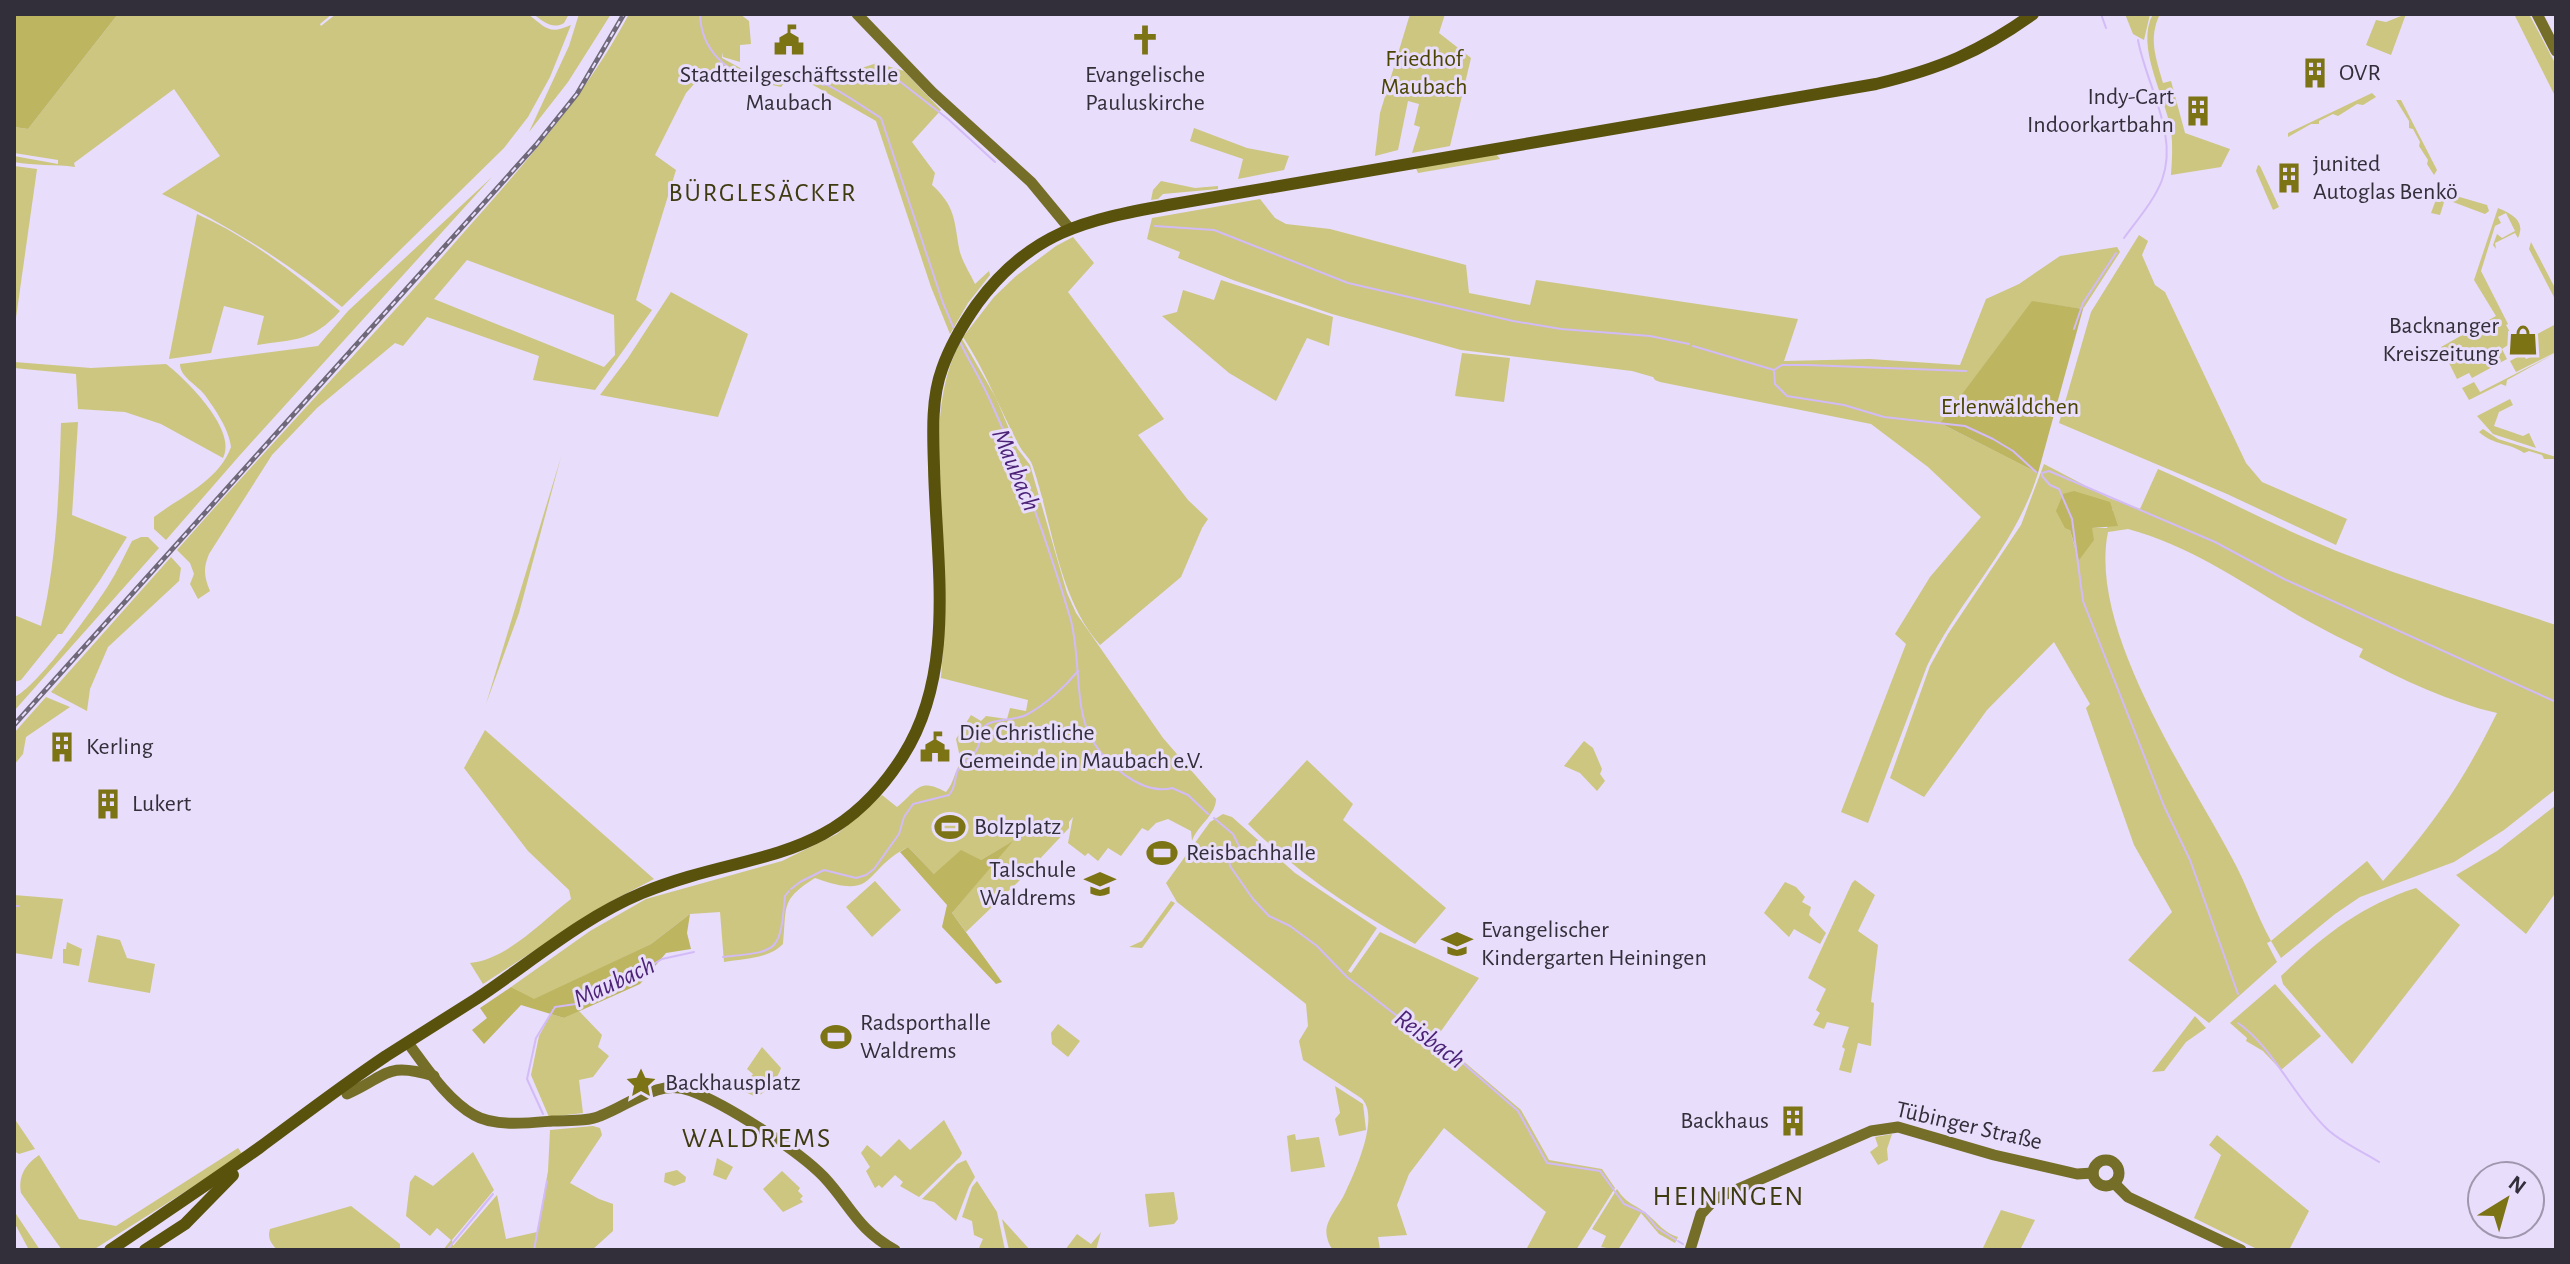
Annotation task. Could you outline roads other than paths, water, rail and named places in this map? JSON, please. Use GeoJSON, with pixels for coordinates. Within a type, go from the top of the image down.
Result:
{"type":"FeatureCollection","features":[{"type":"Feature","properties":{"kind":"main road"},"geometry":{"type":"LineString","coordinates":[[110,1250],[597,916],[643,893],[785,852],[839,826],[862,808],[885,782],[916,733],[936,668],[939,606],[934,415],[939,379],[962,328],[1001,275],[1022,257],[1069,228],[1096,219],[1205,197],[1891,81],[1965,57],[2033,14]]}},
{"type":"Feature","properties":{"kind":"main road"},"geometry":{"type":"LineString","coordinates":[[145,1250],[185,1224],[233,1174],[389,1063],[408,1043]]}},
{"type":"Feature","properties":{"kind":"street"},"geometry":{"type":"LineString","coordinates":[[857,14],[932,92],[1012,164],[1069,228]]}},
{"type":"Feature","properties":{"kind":"street"},"geometry":{"type":"LineString","coordinates":[[2537,14],[2556,51]]}},
{"type":"Feature","properties":{"kind":"street"},"geometry":{"type":"LineString","coordinates":[[408,1043],[434,1076],[476,1117],[498,1121],[537,1123],[599,1117],[670,1086],[692,1091],[727,1109],[798,1155],[824,1177],[870,1235],[895,1250]]}},
{"type":"Feature","properties":{"kind":"street"},"geometry":{"type":"LineString","coordinates":[[347,1094],[380,1074],[398,1068],[434,1076]]}},
{"type":"Feature","properties":{"kind":"street","name":"Tübinger Straße"},"geometry":{"type":"LineString","coordinates":[[1690,1250],[1701,1214],[1715,1199],[1885,1127],[1898,1127],[1994,1155],[2077,1174],[2093,1173]]}},
{"type":"Feature","properties":{"kind":"street"},"geometry":{"type":"LineString","coordinates":[[2110,1161],[2118,1169],[2114,1183],[2107,1186],[2099,1184],[2093,1173],[2098,1163],[2110,1161]]}},
{"type":"Feature","properties":{"kind":"street"},"geometry":{"type":"LineString","coordinates":[[2114,1183],[2128,1197],[2241,1250]]}},
{"type":"Feature","properties":{"kind":"waterway","name":"Maubach"},"geometry":{"type":"LineString","coordinates":[[700,14],[701,27],[711,49],[737,72],[762,79],[805,77],[815,80],[881,118],[955,331]]}},
{"type":"Feature","properties":{"kind":"waterway"},"geometry":{"type":"LineString","coordinates":[[2101,14],[2106,28]]}},
{"type":"Feature","properties":{"kind":"waterway"},"geometry":{"type":"LineString","coordinates":[[2124,238],[2155,195],[2166,163],[2164,127],[2138,40]]}},
{"type":"Feature","properties":{"kind":"waterway"},"geometry":{"type":"LineString","coordinates":[[823,85],[879,69],[889,73],[948,119],[995,162]]}},
{"type":"Feature","properties":{"kind":"waterway"},"geometry":{"type":"LineString","coordinates":[[1155,226],[1214,230],[1348,283],[1513,321],[1561,329],[1650,336],[1689,344]]}},
{"type":"Feature","properties":{"kind":"waterway"},"geometry":{"type":"LineString","coordinates":[[2074,329],[2083,303],[2116,253]]}},
{"type":"Feature","properties":{"kind":"waterway","name":"Maubach"},"geometry":{"type":"LineString","coordinates":[[959,340],[1002,426],[1053,562],[1073,631],[1082,710],[1090,736],[1104,757],[1125,775],[1148,787],[1172,788],[1188,795],[1208,814]]}},
{"type":"Feature","properties":{"kind":"waterway"},"geometry":{"type":"LineString","coordinates":[[1693,346],[1774,370],[1775,384],[1787,396],[1844,405],[1884,417],[1965,426],[2013,451],[2036,472]]}},
{"type":"Feature","properties":{"kind":"waterway"},"geometry":{"type":"LineString","coordinates":[[1774,370],[1782,365],[1807,365],[1966,371]]}},
{"type":"Feature","properties":{"kind":"waterway"},"geometry":{"type":"LineString","coordinates":[[2238,994],[2190,860],[2164,806],[2083,601],[2072,519],[2059,489],[2050,485],[2042,473],[2049,471],[2215,542],[2284,579],[2556,702]]}},
{"type":"Feature","properties":{"kind":"waterway","name":"Maubach"},"geometry":{"type":"LineString","coordinates":[[791,889],[824,870],[856,878],[874,869],[899,834],[904,817],[913,804],[949,795],[957,772],[975,752],[985,726],[1033,711],[1078,671]]}},
{"type":"Feature","properties":{"kind":"waterway","name":"Reisbach"},"geometry":{"type":"LineString","coordinates":[[1214,818],[1233,834],[1240,848],[1229,859],[1230,866],[1269,916],[1290,926],[1317,946],[1347,977],[1424,1037],[1434,1038],[1518,1111],[1547,1163],[1600,1171],[1624,1204],[1645,1213],[1657,1228],[1676,1240]]}},
{"type":"Feature","properties":{"kind":"waterway","name":"Maubach"},"geometry":{"type":"LineString","coordinates":[[723,957],[755,953],[773,946],[781,929],[785,896],[789,891]]}},
{"type":"Feature","properties":{"kind":"waterway","name":"Maubach"},"geometry":{"type":"LineString","coordinates":[[14,906],[19,906]]}},
{"type":"Feature","properties":{"kind":"waterway","name":"Maubach"},"geometry":{"type":"LineString","coordinates":[[543,1114],[527,1079],[536,1038],[555,1007],[583,1003],[662,959],[694,952]]}},
{"type":"Feature","properties":{"kind":"waterway"},"geometry":{"type":"LineString","coordinates":[[2238,1023],[2262,1045],[2326,1128],[2379,1162]]}},
{"type":"Feature","properties":{"kind":"waterway"},"geometry":{"type":"LineString","coordinates":[[534,1250],[547,1181]]}},
{"type":"Feature","properties":{"kind":"waterway"},"geometry":{"type":"LineString","coordinates":[[447,1250],[493,1194]]}},
{"type":"Feature","properties":{"kind":"waterway","name":"Reisbach"},"geometry":{"type":"LineString","coordinates":[[1678,1241],[1683,1244]]}},
{"type":"Feature","properties":{"kind":"railway"},"geometry":{"type":"LineString","coordinates":[[14,725],[536,145],[577,94],[624,14]]}},
{"type":"Feature","properties":{"kind":"place","name":"Stadtteilgeschäftsstelle Maubach"},"geometry":{"type":"Point","coordinates":[789,40]}},
{"type":"Feature","properties":{"kind":"place","name":"Evangelische Pauluskirche"},"geometry":{"type":"Point","coordinates":[1145,40]}},
{"type":"Feature","properties":{"kind":"place","name":"OVR"},"geometry":{"type":"Point","coordinates":[2315,73]}},
{"type":"Feature","properties":{"kind":"place","name":"Indy-Cart Indoorkartbahn"},"geometry":{"type":"Point","coordinates":[2198,111]}},
{"type":"Feature","properties":{"kind":"place","name":"junited Autoglas Benkö"},"geometry":{"type":"Point","coordinates":[2289,178]}},
{"type":"Feature","properties":{"kind":"place","name":"Backnanger Kreiszeitung"},"geometry":{"type":"Point","coordinates":[2523,340]}},
{"type":"Feature","properties":{"kind":"place","name":"Kerling"},"geometry":{"type":"Point","coordinates":[62,747]}},
{"type":"Feature","properties":{"kind":"place","name":"Die Christliche Gemeinde in Maubach e.V."},"geometry":{"type":"Point","coordinates":[935,747]}},
{"type":"Feature","properties":{"kind":"place","name":"Lukert"},"geometry":{"type":"Point","coordinates":[108,804]}},
{"type":"Feature","properties":{"kind":"place","name":"Bolzplatz"},"geometry":{"type":"Point","coordinates":[950,827]}},
{"type":"Feature","properties":{"kind":"place","name":"Reisbachhalle"},"geometry":{"type":"Point","coordinates":[1162,853]}},
{"type":"Feature","properties":{"kind":"place","name":"Talschule Waldrems"},"geometry":{"type":"Point","coordinates":[1100,884]}},
{"type":"Feature","properties":{"kind":"place","name":"Evangelischer Kindergarten Heiningen"},"geometry":{"type":"Point","coordinates":[1457,944]}},
{"type":"Feature","properties":{"kind":"place","name":"Radsporthalle Waldrems"},"geometry":{"type":"Point","coordinates":[836,1037]}},
{"type":"Feature","properties":{"kind":"place","name":"Backhausplatz"},"geometry":{"type":"Point","coordinates":[641,1083]}},
{"type":"Feature","properties":{"kind":"place","name":"Backhaus"},"geometry":{"type":"Point","coordinates":[1793,1121]}},
{"type":"Feature","properties":{"kind":"district","name":"BÜRGLESÄCKER"},"geometry":{"type":"Point","coordinates":[763,193]}},
{"type":"Feature","properties":{"kind":"district","name":"WALDREMS"},"geometry":{"type":"Point","coordinates":[757,1139]}},
{"type":"Feature","properties":{"kind":"district","name":"HEININGEN"},"geometry":{"type":"Point","coordinates":[1729,1197]}},
{"type":"Feature","properties":{"kind":"park label","name":"Friedhof Maubach"},"geometry":{"type":"Point","coordinates":[1424,73]}},
{"type":"Feature","properties":{"kind":"park label","name":"Erlenwäldchen"},"geometry":{"type":"Point","coordinates":[2010,407]}}]}
